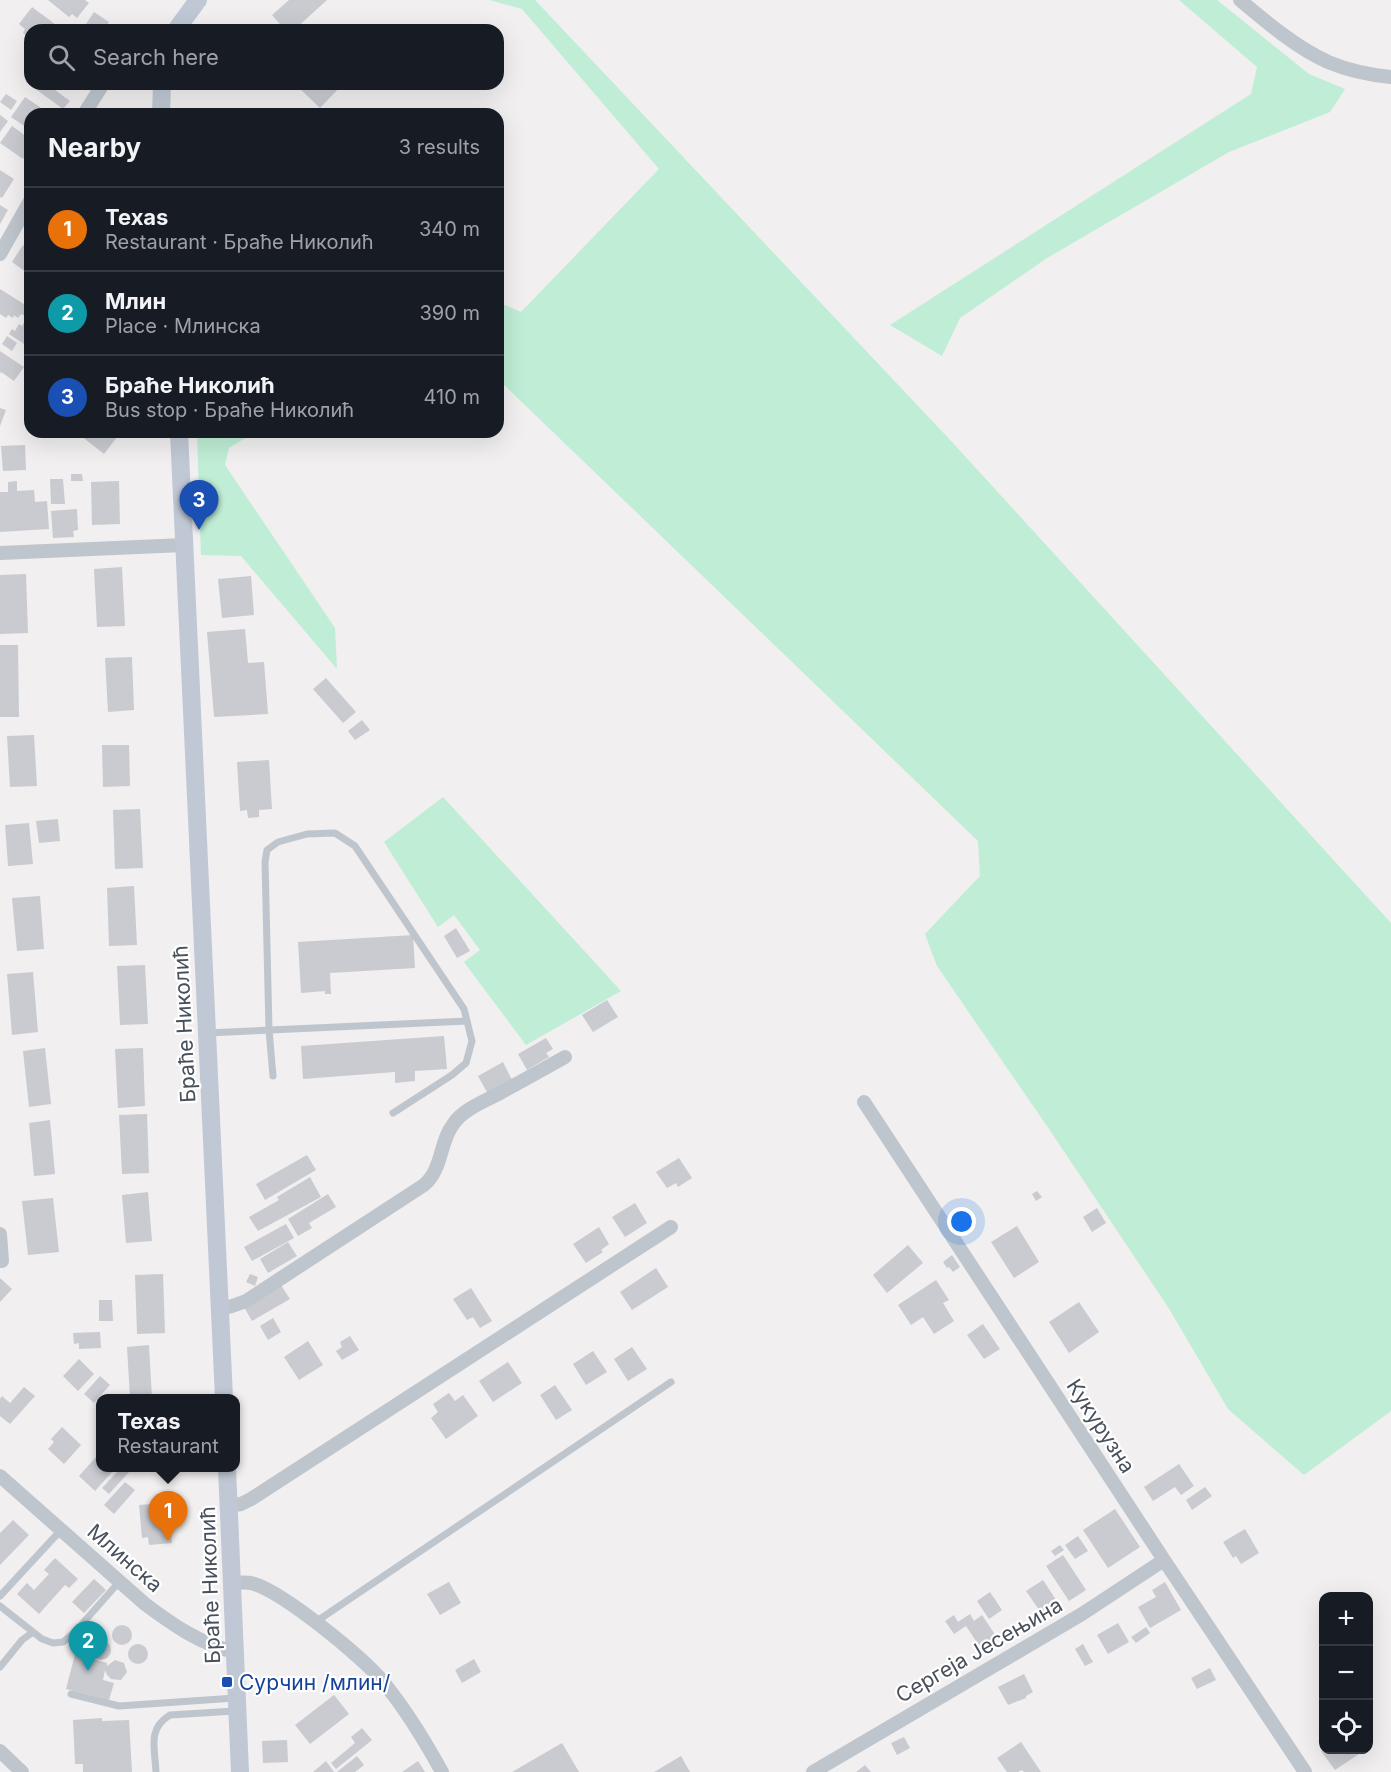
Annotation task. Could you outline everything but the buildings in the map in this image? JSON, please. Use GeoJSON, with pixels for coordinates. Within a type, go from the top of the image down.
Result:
{"type":"FeatureCollection","features":[{"type":"Feature","properties":{"kind":"main road"},"geometry":{"type":"LineString","coordinates":[[180,24],[198,0]]}},
{"type":"Feature","properties":{"kind":"main road"},"geometry":{"type":"LineString","coordinates":[[161,108],[162,90]]}},
{"type":"Feature","properties":{"kind":"main road","name":"Браће Николић"},"geometry":{"type":"LineString","coordinates":[[179,438],[224,1394]]}},
{"type":"Feature","properties":{"kind":"main road","name":"Браће Николић"},"geometry":{"type":"LineString","coordinates":[[227,1472],[240,1772]]}},
{"type":"Feature","properties":{"kind":"street"},"geometry":{"type":"LineString","coordinates":[[1240,0],[1287,37],[1327,61],[1347,69],[1391,77]]}},
{"type":"Feature","properties":{"kind":"street"},"geometry":{"type":"LineString","coordinates":[[1375,75],[1391,66]]}},
{"type":"Feature","properties":{"kind":"street"},"geometry":{"type":"LineString","coordinates":[[88,108],[99,90]]}},
{"type":"Feature","properties":{"kind":"street"},"geometry":{"type":"LineString","coordinates":[[0,254],[24,212]]}},
{"type":"Feature","properties":{"kind":"street"},"geometry":{"type":"LineString","coordinates":[[0,553],[184,545]]}},
{"type":"Feature","properties":{"kind":"street"},"geometry":{"type":"LineString","coordinates":[[220,1309],[246,1301],[424,1185],[432,1178],[447,1134],[457,1119],[477,1105],[566,1057]]}},
{"type":"Feature","properties":{"kind":"street","name":"Кукурузна"},"geometry":{"type":"LineString","coordinates":[[864,1102],[1305,1772]]}},
{"type":"Feature","properties":{"kind":"street"},"geometry":{"type":"LineString","coordinates":[[229,1506],[251,1499],[671,1227]]}},
{"type":"Feature","properties":{"kind":"street"},"geometry":{"type":"LineString","coordinates":[[0,1234],[3,1262]]}},
{"type":"Feature","properties":{"kind":"street","name":"Млинска"},"geometry":{"type":"LineString","coordinates":[[0,1476],[145,1604],[184,1632],[218,1648],[235,1652]]}},
{"type":"Feature","properties":{"kind":"street","name":"Сергеја Јесењина"},"geometry":{"type":"LineString","coordinates":[[813,1772],[1082,1614],[1164,1560]]}},
{"type":"Feature","properties":{"kind":"street"},"geometry":{"type":"LineString","coordinates":[[233,1583],[250,1583],[297,1609],[363,1663],[382,1681],[410,1718],[442,1772]]}},
{"type":"Feature","properties":{"kind":"street"},"geometry":{"type":"LineString","coordinates":[[0,1751],[22,1772]]}},
{"type":"Feature","properties":{"kind":"lane"},"geometry":{"type":"LineString","coordinates":[[273,1076],[269,1030],[265,862],[267,850],[278,842],[307,834],[335,833],[355,846],[464,1009],[472,1041],[466,1063],[452,1076],[393,1113]]}},
{"type":"Feature","properties":{"kind":"lane"},"geometry":{"type":"LineString","coordinates":[[207,1033],[467,1021]]}},
{"type":"Feature","properties":{"kind":"lane"},"geometry":{"type":"LineString","coordinates":[[314,1623],[670,1382]]}},
{"type":"Feature","properties":{"kind":"lane"},"geometry":{"type":"LineString","coordinates":[[0,1596],[61,1530]]}},
{"type":"Feature","properties":{"kind":"lane"},"geometry":{"type":"LineString","coordinates":[[0,1606],[42,1639],[53,1643],[66,1641],[120,1581]]}},
{"type":"Feature","properties":{"kind":"lane"},"geometry":{"type":"LineString","coordinates":[[0,1667],[22,1640],[33,1632]]}},
{"type":"Feature","properties":{"kind":"lane"},"geometry":{"type":"LineString","coordinates":[[71,1694],[119,1706],[238,1704]]}},
{"type":"Feature","properties":{"kind":"lane"},"geometry":{"type":"LineString","coordinates":[[156,1772],[154,1733],[162,1720],[170,1715],[238,1704]]}},
{"type":"Feature","properties":{"kind":"green space"},"geometry":{"type":"Polygon","coordinates":[[[490,0],[535,0],[952,442],[1391,923],[1391,1411],[1304,1475],[1228,1409],[1168,1307],[937,966],[925,934],[980,876],[978,841],[504,385],[504,305],[521,312],[659,169],[522,9],[490,0]]]}},
{"type":"Feature","properties":{"kind":"green space"},"geometry":{"type":"Polygon","coordinates":[[[1179,0],[1217,0],[1309,74],[1345,89],[1330,112],[1229,152],[1047,258],[960,318],[942,356],[890,325],[1251,94],[1257,67],[1179,0]]]}},
{"type":"Feature","properties":{"kind":"green space"},"geometry":{"type":"Polygon","coordinates":[[[197,438],[245,438],[229,448],[225,465],[335,628],[337,669],[241,556],[201,555],[197,438]]]}},
{"type":"Feature","properties":{"kind":"green space"},"geometry":{"type":"Polygon","coordinates":[[[443,797],[621,991],[526,1045],[464,962],[480,950],[454,915],[438,927],[384,842],[443,797]]]}},
{"type":"Feature","properties":{"kind":"place","name":"Браће Николић"},"geometry":{"type":"Point","coordinates":[199,530]}},
{"type":"Feature","properties":{"kind":"place","name":"Texas"},"geometry":{"type":"Point","coordinates":[168,1541]}},
{"type":"Feature","properties":{"kind":"place","name":"Млин"},"geometry":{"type":"Point","coordinates":[88,1671]}},
{"type":"Feature","properties":{"kind":"place","name":"Сурчин /млин/"},"geometry":{"type":"Point","coordinates":[227,1682]}}]}
